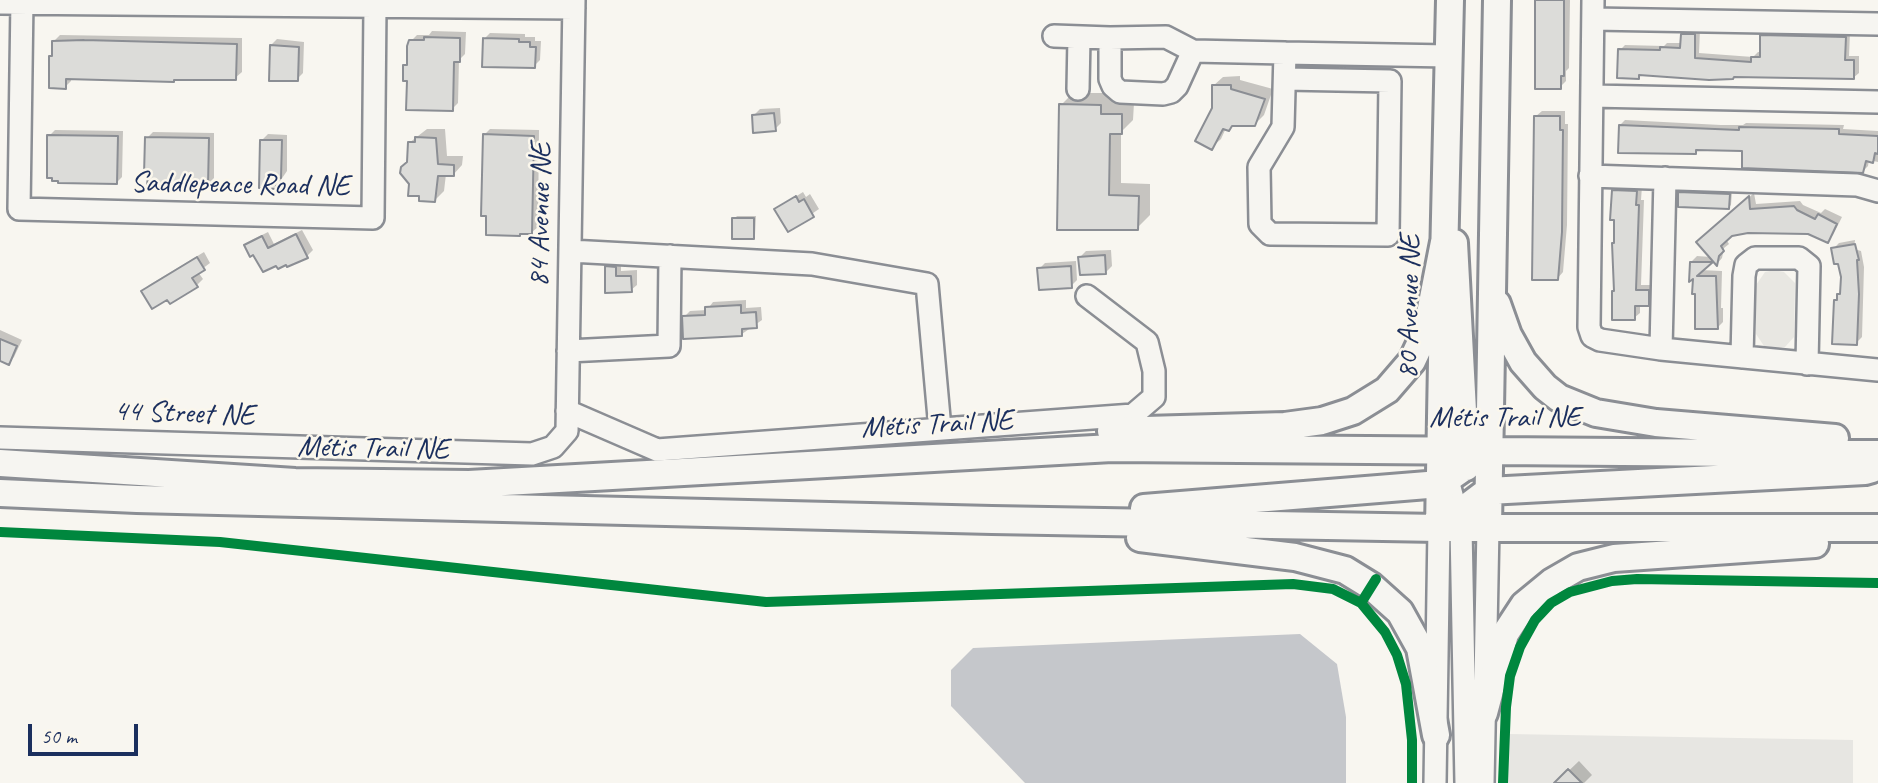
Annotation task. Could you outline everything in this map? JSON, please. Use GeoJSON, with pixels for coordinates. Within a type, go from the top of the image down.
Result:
{"type":"FeatureCollection","features":[{"type":"Feature","properties":{"kind":"main road","name":"80 Avenue NE"},"geometry":{"type":"LineString","coordinates":[[1450,0],[1444,242],[1458,464],[1464,512],[1488,527]]}},
{"type":"Feature","properties":{"kind":"main road","name":"80 Avenue NE"},"geometry":{"type":"LineString","coordinates":[[1458,464],[1492,288],[1497,0]]}},
{"type":"Feature","properties":{"kind":"main road"},"geometry":{"type":"LineString","coordinates":[[1447,101],[1458,464],[1464,512],[1865,471],[1878,467]]}},
{"type":"Feature","properties":{"kind":"main road"},"geometry":{"type":"LineString","coordinates":[[779,467],[1107,431],[1285,426],[1322,421],[1353,411],[1387,390],[1412,361],[1427,330],[1444,242]]}},
{"type":"Feature","properties":{"kind":"main road"},"geometry":{"type":"LineString","coordinates":[[1492,288],[1508,335],[1522,362],[1559,398],[1595,413],[1656,423],[1863,440],[1878,444]]}},
{"type":"Feature","properties":{"kind":"main road","name":"Métis Trail NE"},"geometry":{"type":"LineString","coordinates":[[0,463],[295,482],[469,484],[1112,448],[1458,464],[1878,454]]}},
{"type":"Feature","properties":{"kind":"main road"},"geometry":{"type":"LineString","coordinates":[[992,520],[1458,464]]}},
{"type":"Feature","properties":{"kind":"main road","name":"Métis Trail NE"},"geometry":{"type":"LineString","coordinates":[[0,493],[137,499],[992,520],[1464,512],[1488,527],[1878,528]]}},
{"type":"Feature","properties":{"kind":"main road"},"geometry":{"type":"LineString","coordinates":[[992,520],[1295,557],[1345,570],[1371,586],[1400,612],[1420,648],[1436,735]]}},
{"type":"Feature","properties":{"kind":"main road"},"geometry":{"type":"LineString","coordinates":[[1484,713],[1505,634],[1511,624],[1524,604],[1552,582],[1578,567],[1628,557],[1878,540]]}},
{"type":"Feature","properties":{"kind":"street"},"geometry":{"type":"LineString","coordinates":[[0,3],[22,1],[375,6],[574,4]]}},
{"type":"Feature","properties":{"kind":"street","name":"Saddlepeace Road NE"},"geometry":{"type":"LineString","coordinates":[[22,1],[19,209],[373,218],[375,6]]}},
{"type":"Feature","properties":{"kind":"street","name":"84 Avenue NE"},"geometry":{"type":"LineString","coordinates":[[567,421],[574,4]]}},
{"type":"Feature","properties":{"kind":"street"},"geometry":{"type":"LineString","coordinates":[[1878,24],[1593,9],[1589,327],[1592,336],[1600,340],[1661,349],[1878,370]]}},
{"type":"Feature","properties":{"kind":"street"},"geometry":{"type":"LineString","coordinates":[[1054,36],[1166,37],[1194,51],[1448,57]]}},
{"type":"Feature","properties":{"kind":"street"},"geometry":{"type":"LineString","coordinates":[[1078,89],[1079,37]]}},
{"type":"Feature","properties":{"kind":"street"},"geometry":{"type":"LineString","coordinates":[[1110,38],[1110,79],[1120,92],[1171,92],[1177,86],[1194,51]]}},
{"type":"Feature","properties":{"kind":"street"},"geometry":{"type":"LineString","coordinates":[[1284,79],[1390,81],[1388,235],[1270,234],[1260,224],[1259,167],[1283,127],[1284,79],[1285,53]]}},
{"type":"Feature","properties":{"kind":"street"},"geometry":{"type":"LineString","coordinates":[[1592,96],[1878,102]]}},
{"type":"Feature","properties":{"kind":"street"},"geometry":{"type":"LineString","coordinates":[[1590,176],[1857,185],[1878,191]]}},
{"type":"Feature","properties":{"kind":"street"},"geometry":{"type":"LineString","coordinates":[[1661,349],[1665,178]]}},
{"type":"Feature","properties":{"kind":"street"},"geometry":{"type":"LineString","coordinates":[[570,251],[812,264],[927,284],[940,429]]}},
{"type":"Feature","properties":{"kind":"street"},"geometry":{"type":"LineString","coordinates":[[568,351],[669,346],[670,256]]}},
{"type":"Feature","properties":{"kind":"street"},"geometry":{"type":"LineString","coordinates":[[1742,357],[1746,265],[1755,258],[1799,258],[1809,266],[1807,364]]}},
{"type":"Feature","properties":{"kind":"street"},"geometry":{"type":"LineString","coordinates":[[567,421],[657,450],[1133,415],[1154,397],[1154,371],[1147,342],[1087,296]]}},
{"type":"Feature","properties":{"kind":"street","name":"44 Street NE"},"geometry":{"type":"LineString","coordinates":[[0,438],[532,454],[554,447],[567,421]]}},
{"type":"Feature","properties":{"kind":"street"},"geometry":{"type":"LineString","coordinates":[[1464,512],[1466,783]]}},
{"type":"Feature","properties":{"kind":"street","name":"80 Avenue NE"},"geometry":{"type":"LineString","coordinates":[[1435,783],[1436,735],[1464,512]]}},
{"type":"Feature","properties":{"kind":"street","name":"80 Avenue NE"},"geometry":{"type":"LineString","coordinates":[[1483,783],[1488,527]]}},
{"type":"Feature","properties":{"kind":"shaded area"},"geometry":{"type":"Polygon","coordinates":[[[1765,272],[1784,272],[1795,283],[1794,337],[1785,347],[1778,348],[1764,346],[1756,334],[1756,285],[1765,272]]]}},
{"type":"Feature","properties":{"kind":"shaded area"},"geometry":{"type":"Polygon","coordinates":[[[1300,634],[1337,664],[1346,717],[1346,783],[1025,783],[951,706],[951,670],[973,648],[1300,634]]]}},
{"type":"Feature","properties":{"kind":"shaded area"},"geometry":{"type":"Polygon","coordinates":[[[1509,734],[1853,740],[1853,783],[1507,783],[1509,734]]]}},
{"type":"Feature","properties":{"kind":"building"},"geometry":{"type":"Polygon","coordinates":[[[1535,0],[1564,0],[1564,76],[1561,76],[1561,89],[1535,89],[1535,0]]]}},
{"type":"Feature","properties":{"kind":"building"},"geometry":{"type":"Polygon","coordinates":[[[1681,34],[1695,34],[1695,58],[1751,62],[1751,57],[1760,57],[1760,35],[1846,37],[1845,60],[1854,60],[1854,79],[1734,77],[1709,80],[1639,75],[1639,79],[1617,78],[1618,49],[1680,48],[1681,34]]]}},
{"type":"Feature","properties":{"kind":"building"},"geometry":{"type":"Polygon","coordinates":[[[424,37],[460,38],[460,62],[454,62],[453,111],[406,110],[407,81],[403,81],[403,65],[407,65],[407,46],[409,40],[424,40],[424,37]]]}},
{"type":"Feature","properties":{"kind":"building"},"geometry":{"type":"Polygon","coordinates":[[[483,38],[530,42],[530,47],[536,47],[535,68],[482,67],[483,38]]]}},
{"type":"Feature","properties":{"kind":"building"},"geometry":{"type":"Polygon","coordinates":[[[52,41],[237,44],[236,80],[174,82],[66,79],[66,89],[49,88],[52,41]]]}},
{"type":"Feature","properties":{"kind":"building"},"geometry":{"type":"Polygon","coordinates":[[[270,45],[299,47],[298,81],[269,81],[270,45]]]}},
{"type":"Feature","properties":{"kind":"building"},"geometry":{"type":"Polygon","coordinates":[[[1212,85],[1231,85],[1231,89],[1265,99],[1255,126],[1232,126],[1229,131],[1223,129],[1212,150],[1195,141],[1212,108],[1212,85]]]}},
{"type":"Feature","properties":{"kind":"building"},"geometry":{"type":"Polygon","coordinates":[[[1059,104],[1101,105],[1101,114],[1122,114],[1122,134],[1110,134],[1109,195],[1139,196],[1138,230],[1057,230],[1059,104]]]}},
{"type":"Feature","properties":{"kind":"building"},"geometry":{"type":"Polygon","coordinates":[[[774,113],[776,131],[753,133],[752,115],[774,113]]]}},
{"type":"Feature","properties":{"kind":"building"},"geometry":{"type":"Polygon","coordinates":[[[1534,116],[1560,116],[1560,130],[1563,130],[1562,232],[1558,280],[1532,280],[1534,116]]]}},
{"type":"Feature","properties":{"kind":"building"},"geometry":{"type":"Polygon","coordinates":[[[1619,125],[1739,130],[1739,127],[1839,129],[1839,134],[1878,136],[1878,154],[1875,153],[1873,163],[1866,161],[1863,173],[1742,168],[1742,151],[1696,150],[1696,154],[1618,153],[1619,125]]]}},
{"type":"Feature","properties":{"kind":"building"},"geometry":{"type":"Polygon","coordinates":[[[483,134],[534,136],[532,234],[486,235],[486,216],[481,216],[483,134]]]}},
{"type":"Feature","properties":{"kind":"building"},"geometry":{"type":"Polygon","coordinates":[[[47,135],[118,136],[117,184],[58,183],[47,178],[47,135]]]}},
{"type":"Feature","properties":{"kind":"building"},"geometry":{"type":"Polygon","coordinates":[[[145,137],[209,138],[208,186],[147,185],[148,175],[144,175],[145,137]]]}},
{"type":"Feature","properties":{"kind":"building"},"geometry":{"type":"Polygon","coordinates":[[[415,137],[436,138],[438,164],[454,165],[454,176],[438,176],[435,202],[419,201],[419,196],[408,196],[409,184],[400,173],[401,167],[407,162],[408,142],[415,142],[415,137]]]}},
{"type":"Feature","properties":{"kind":"building"},"geometry":{"type":"Polygon","coordinates":[[[260,140],[282,140],[281,178],[276,178],[276,189],[259,188],[260,140]]]}},
{"type":"Feature","properties":{"kind":"building"},"geometry":{"type":"Polygon","coordinates":[[[1612,190],[1637,191],[1636,205],[1639,205],[1636,290],[1649,290],[1649,306],[1635,306],[1635,320],[1612,320],[1612,190]]]}},
{"type":"Feature","properties":{"kind":"building"},"geometry":{"type":"Polygon","coordinates":[[[1678,192],[1730,194],[1729,209],[1678,207],[1678,192]]]}},
{"type":"Feature","properties":{"kind":"building"},"geometry":{"type":"Polygon","coordinates":[[[796,196],[799,202],[804,199],[814,217],[788,232],[774,209],[796,196]]]}},
{"type":"Feature","properties":{"kind":"building"},"geometry":{"type":"Polygon","coordinates":[[[1749,196],[1750,209],[1794,206],[1815,219],[1818,214],[1837,224],[1828,243],[1808,234],[1748,233],[1732,236],[1721,246],[1724,251],[1719,256],[1717,266],[1696,242],[1749,196]]]}},
{"type":"Feature","properties":{"kind":"building"},"geometry":{"type":"Polygon","coordinates":[[[732,218],[754,218],[754,239],[732,239],[732,218]]]}},
{"type":"Feature","properties":{"kind":"building"},"geometry":{"type":"Polygon","coordinates":[[[296,234],[308,258],[278,269],[276,266],[263,272],[244,245],[262,236],[268,248],[296,234]]]}},
{"type":"Feature","properties":{"kind":"building"},"geometry":{"type":"Polygon","coordinates":[[[1855,244],[1859,260],[1857,345],[1832,344],[1834,300],[1837,300],[1837,294],[1840,294],[1841,277],[1838,264],[1834,264],[1831,248],[1855,244]]]}},
{"type":"Feature","properties":{"kind":"building"},"geometry":{"type":"Polygon","coordinates":[[[1105,255],[1106,274],[1080,275],[1078,257],[1105,255]]]}},
{"type":"Feature","properties":{"kind":"building"},"geometry":{"type":"Polygon","coordinates":[[[197,257],[205,270],[192,278],[198,287],[170,304],[167,300],[152,309],[141,291],[197,257]]]}},
{"type":"Feature","properties":{"kind":"building"},"geometry":{"type":"Polygon","coordinates":[[[1690,262],[1713,262],[1697,276],[1716,276],[1718,329],[1695,329],[1695,294],[1692,294],[1693,279],[1689,282],[1690,262]]]}},
{"type":"Feature","properties":{"kind":"building"},"geometry":{"type":"Polygon","coordinates":[[[605,266],[616,267],[616,276],[631,276],[632,292],[605,293],[605,266]]]}},
{"type":"Feature","properties":{"kind":"building"},"geometry":{"type":"Polygon","coordinates":[[[1071,266],[1072,288],[1039,290],[1037,268],[1071,266]]]}},
{"type":"Feature","properties":{"kind":"building"},"geometry":{"type":"Polygon","coordinates":[[[741,305],[741,313],[756,312],[757,328],[742,329],[742,336],[683,339],[682,316],[705,315],[705,307],[741,305]]]}},
{"type":"Feature","properties":{"kind":"building"},"geometry":{"type":"Polygon","coordinates":[[[0,339],[17,346],[9,365],[0,361],[0,339]]]}},
{"type":"Feature","properties":{"kind":"building"},"geometry":{"type":"Polygon","coordinates":[[[1568,769],[1582,783],[1554,783],[1568,769]]]}},
{"type":"Feature","properties":{"kind":"cycle path"},"geometry":{"type":"LineString","coordinates":[[0,532],[220,542],[766,602],[1293,584],[1333,589],[1361,603],[1376,579]]}},
{"type":"Feature","properties":{"kind":"cycle path"},"geometry":{"type":"LineString","coordinates":[[1503,783],[1506,707],[1510,676],[1520,647],[1535,620],[1551,603],[1570,592],[1612,581],[1637,579],[1878,583]]}},
{"type":"Feature","properties":{"kind":"cycle path"},"geometry":{"type":"LineString","coordinates":[[1361,603],[1385,632],[1397,655],[1406,684],[1412,740],[1412,783]]}}]}
